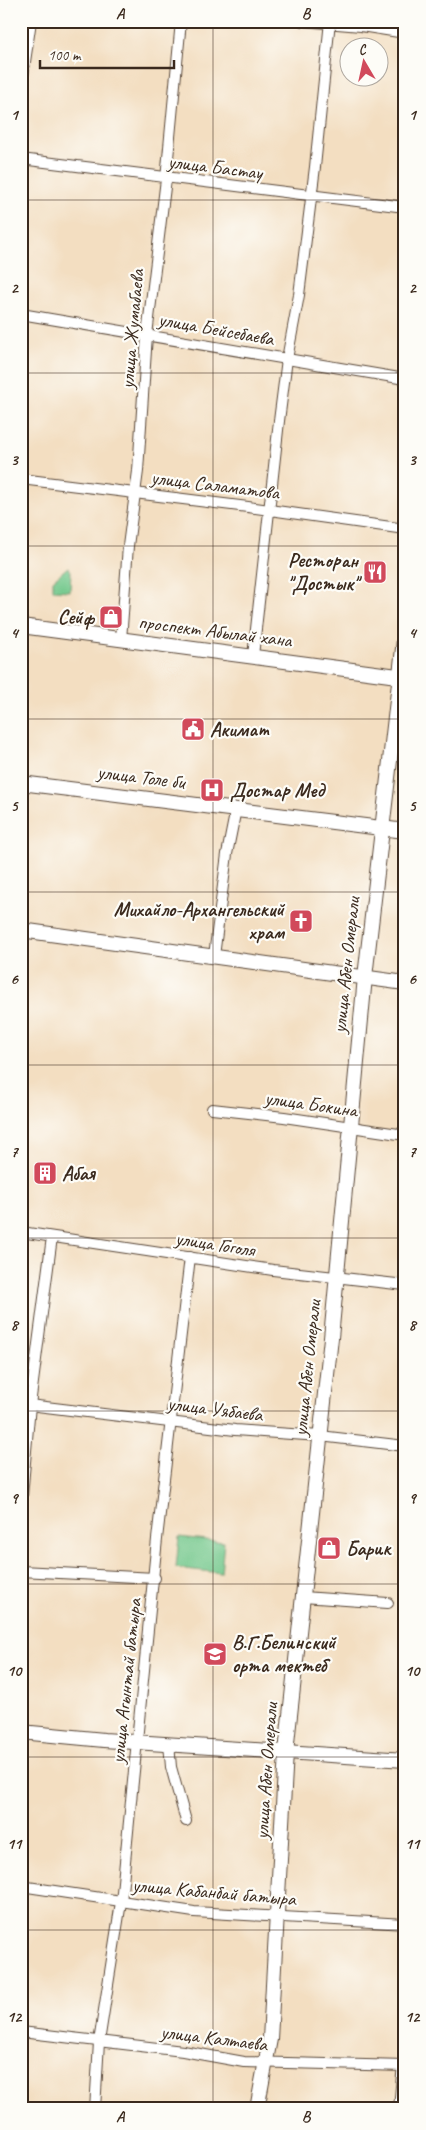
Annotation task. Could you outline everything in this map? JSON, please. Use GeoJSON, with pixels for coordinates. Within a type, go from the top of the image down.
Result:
{"type":"FeatureCollection","features":[{"type":"Feature","properties":{"kind":"main road","name":"проспект Абылай хана"},"geometry":{"type":"LineString","coordinates":[[21,626],[402,676]]}},
{"type":"Feature","properties":{"kind":"main road","name":"улица Абен Омерали"},"geometry":{"type":"LineString","coordinates":[[257,2109],[270,2039],[286,1752],[320,1436],[365,977],[381,828],[402,676],[405,632]]}},
{"type":"Feature","properties":{"kind":"main road","name":"улица Толе би"},"geometry":{"type":"LineString","coordinates":[[21,783],[405,831]]}},
{"type":"Feature","properties":{"kind":"main road"},"geometry":{"type":"LineString","coordinates":[[21,930],[405,983]]}},
{"type":"Feature","properties":{"kind":"main road"},"geometry":{"type":"LineString","coordinates":[[21,1732],[405,1760]]}},
{"type":"Feature","properties":{"kind":"main road"},"geometry":{"type":"LineString","coordinates":[[401,2109],[405,2065]]}},
{"type":"Feature","properties":{"kind":"street"},"geometry":{"type":"LineString","coordinates":[[21,89],[31,21]]}},
{"type":"Feature","properties":{"kind":"street","name":"улица Жумабаева"},"geometry":{"type":"LineString","coordinates":[[121,640],[128,546],[136,493],[148,335],[166,179],[181,21]]}},
{"type":"Feature","properties":{"kind":"street"},"geometry":{"type":"LineString","coordinates":[[302,21],[330,22],[405,33]]}},
{"type":"Feature","properties":{"kind":"street"},"geometry":{"type":"LineString","coordinates":[[253,656],[287,359],[299,295],[330,22]]}},
{"type":"Feature","properties":{"kind":"street","name":"улица Бастау"},"geometry":{"type":"LineString","coordinates":[[21,159],[166,179],[405,207]]}},
{"type":"Feature","properties":{"kind":"street","name":"улица Бейсебаева"},"geometry":{"type":"LineString","coordinates":[[21,314],[405,379]]}},
{"type":"Feature","properties":{"kind":"street","name":"улица Саламатова"},"geometry":{"type":"LineString","coordinates":[[21,479],[405,529]]}},
{"type":"Feature","properties":{"kind":"street"},"geometry":{"type":"LineString","coordinates":[[214,956],[227,854],[236,810]]}},
{"type":"Feature","properties":{"kind":"street","name":"улица Бокина"},"geometry":{"type":"LineString","coordinates":[[212,1109],[405,1134]]}},
{"type":"Feature","properties":{"kind":"street","name":"улица Гоголя"},"geometry":{"type":"LineString","coordinates":[[21,1232],[190,1257],[405,1285]]}},
{"type":"Feature","properties":{"kind":"street"},"geometry":{"type":"LineString","coordinates":[[21,1508],[26,1405],[52,1237]]}},
{"type":"Feature","properties":{"kind":"street","name":"улица Агынтай батыра"},"geometry":{"type":"LineString","coordinates":[[95,2109],[99,2042],[121,1902],[190,1257]]}},
{"type":"Feature","properties":{"kind":"street","name":"улица Уябаева"},"geometry":{"type":"LineString","coordinates":[[26,1405],[235,1430],[320,1436],[405,1446]]}},
{"type":"Feature","properties":{"kind":"street"},"geometry":{"type":"LineString","coordinates":[[21,1572],[155,1578]]}},
{"type":"Feature","properties":{"kind":"street"},"geometry":{"type":"LineString","coordinates":[[303,1597],[388,1603]]}},
{"type":"Feature","properties":{"kind":"street"},"geometry":{"type":"LineString","coordinates":[[169,1744],[171,1767],[186,1821]]}},
{"type":"Feature","properties":{"kind":"street","name":"улица Кабанбай батыра"},"geometry":{"type":"LineString","coordinates":[[21,1886],[194,1912],[276,1915],[405,1924]]}},
{"type":"Feature","properties":{"kind":"street","name":"улица Калтаева"},"geometry":{"type":"LineString","coordinates":[[21,2032],[183,2052],[244,2062],[405,2065]]}},
{"type":"Feature","properties":{"kind":"green space"},"geometry":{"type":"Polygon","coordinates":[[[68,567],[71,571],[70,591],[53,590],[53,580],[68,567]]]}},
{"type":"Feature","properties":{"kind":"green space"},"geometry":{"type":"Polygon","coordinates":[[[179,1537],[224,1542],[221,1573],[176,1568],[179,1537]]]}},
{"type":"Feature","properties":{"kind":"place","name":"Ресторан \"Достык\""},"geometry":{"type":"Point","coordinates":[375,572]}},
{"type":"Feature","properties":{"kind":"place","name":"Сейф"},"geometry":{"type":"Point","coordinates":[111,617]}},
{"type":"Feature","properties":{"kind":"place","name":"Акимат"},"geometry":{"type":"Point","coordinates":[193,729]}},
{"type":"Feature","properties":{"kind":"place","name":"Достар Мед"},"geometry":{"type":"Point","coordinates":[212,790]}},
{"type":"Feature","properties":{"kind":"place","name":"Михайло-Архангельский храм"},"geometry":{"type":"Point","coordinates":[301,921]}},
{"type":"Feature","properties":{"kind":"place","name":"Абая"},"geometry":{"type":"Point","coordinates":[45,1173]}},
{"type":"Feature","properties":{"kind":"place","name":"Барик"},"geometry":{"type":"Point","coordinates":[329,1548]}},
{"type":"Feature","properties":{"kind":"place","name":"В.Г.Белинский орта мектеб"},"geometry":{"type":"Point","coordinates":[215,1654]}}]}
